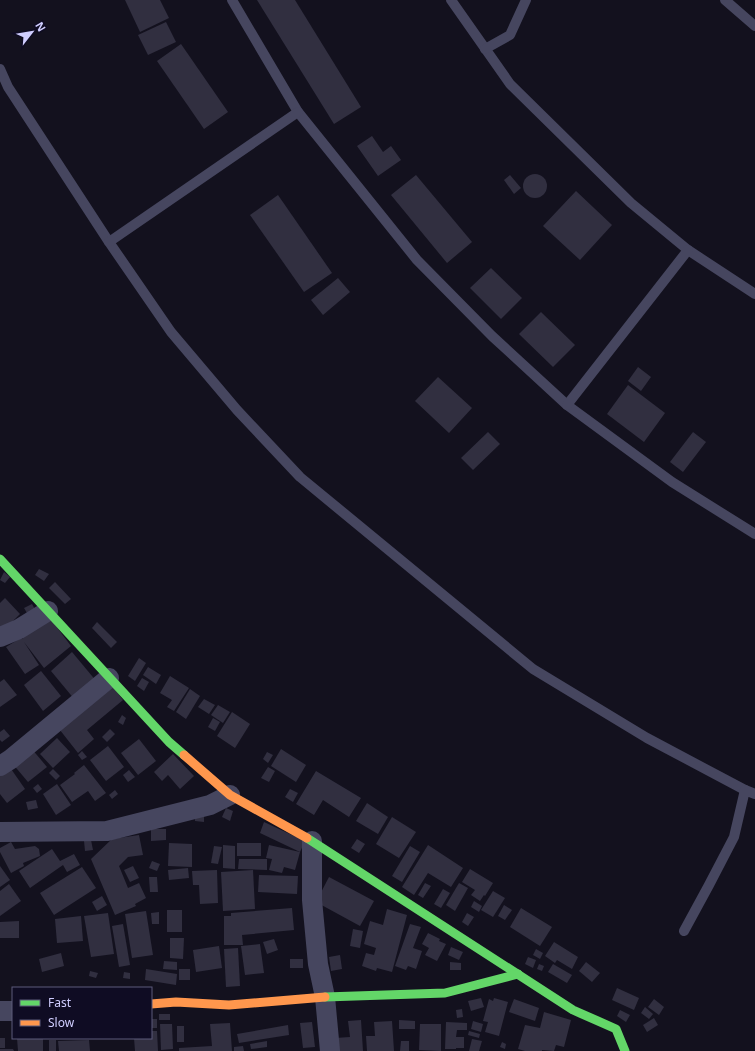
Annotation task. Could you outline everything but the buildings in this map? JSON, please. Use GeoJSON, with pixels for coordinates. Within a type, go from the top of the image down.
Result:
{"type":"FeatureCollection","features":[{"type":"Feature","properties":{"kind":"street"},"geometry":{"type":"LineString","coordinates":[[0,559],[169,742],[230,795],[312,841],[573,1010],[616,1029],[625,1051]]}},
{"type":"Feature","properties":{"kind":"street"},"geometry":{"type":"LineString","coordinates":[[0,637],[19,629],[48,611]]}},
{"type":"Feature","properties":{"kind":"street"},"geometry":{"type":"LineString","coordinates":[[0,766],[11,759],[109,678]]}},
{"type":"Feature","properties":{"kind":"street"},"geometry":{"type":"LineString","coordinates":[[0,832],[107,831],[210,805],[230,795]]}},
{"type":"Feature","properties":{"kind":"street"},"geometry":{"type":"LineString","coordinates":[[312,841],[312,900],[318,964],[326,997],[330,1051]]}},
{"type":"Feature","properties":{"kind":"street"},"geometry":{"type":"LineString","coordinates":[[152,1004],[176,1002],[229,1005],[326,997],[445,993],[518,974]]}},
{"type":"Feature","properties":{"kind":"street"},"geometry":{"type":"LineString","coordinates":[[0,1011],[12,1010]]}},
{"type":"Feature","properties":{"kind":"lane"},"geometry":{"type":"LineString","coordinates":[[232,0],[298,112],[418,260],[492,336],[567,405],[672,482],[755,534]]}},
{"type":"Feature","properties":{"kind":"lane"},"geometry":{"type":"LineString","coordinates":[[451,0],[510,84],[631,203],[688,250],[755,294]]}},
{"type":"Feature","properties":{"kind":"lane"},"geometry":{"type":"LineString","coordinates":[[485,49],[510,35],[526,0]]}},
{"type":"Feature","properties":{"kind":"lane"},"geometry":{"type":"LineString","coordinates":[[725,0],[755,26]]}},
{"type":"Feature","properties":{"kind":"lane"},"geometry":{"type":"LineString","coordinates":[[0,69],[8,87],[109,242],[171,332],[237,410],[300,477],[533,669],[646,738],[750,792],[734,837],[684,931]]}},
{"type":"Feature","properties":{"kind":"lane"},"geometry":{"type":"LineString","coordinates":[[109,242],[298,112]]}},
{"type":"Feature","properties":{"kind":"lane"},"geometry":{"type":"LineString","coordinates":[[567,405],[688,250]]}},
{"type":"Feature","properties":{"kind":"traffic: fast"},"geometry":{"type":"LineString","coordinates":[[0,559],[169,742],[184,755]]}},
{"type":"Feature","properties":{"kind":"traffic: fast"},"geometry":{"type":"LineString","coordinates":[[307,838],[573,1010],[616,1029],[625,1051]]}},
{"type":"Feature","properties":{"kind":"traffic: fast"},"geometry":{"type":"LineString","coordinates":[[325,997],[445,993],[518,974]]}},
{"type":"Feature","properties":{"kind":"traffic: slow"},"geometry":{"type":"LineString","coordinates":[[184,755],[230,795],[307,838]]}},
{"type":"Feature","properties":{"kind":"traffic: slow"},"geometry":{"type":"LineString","coordinates":[[152,1004],[176,1002],[229,1005],[325,997]]}}]}
